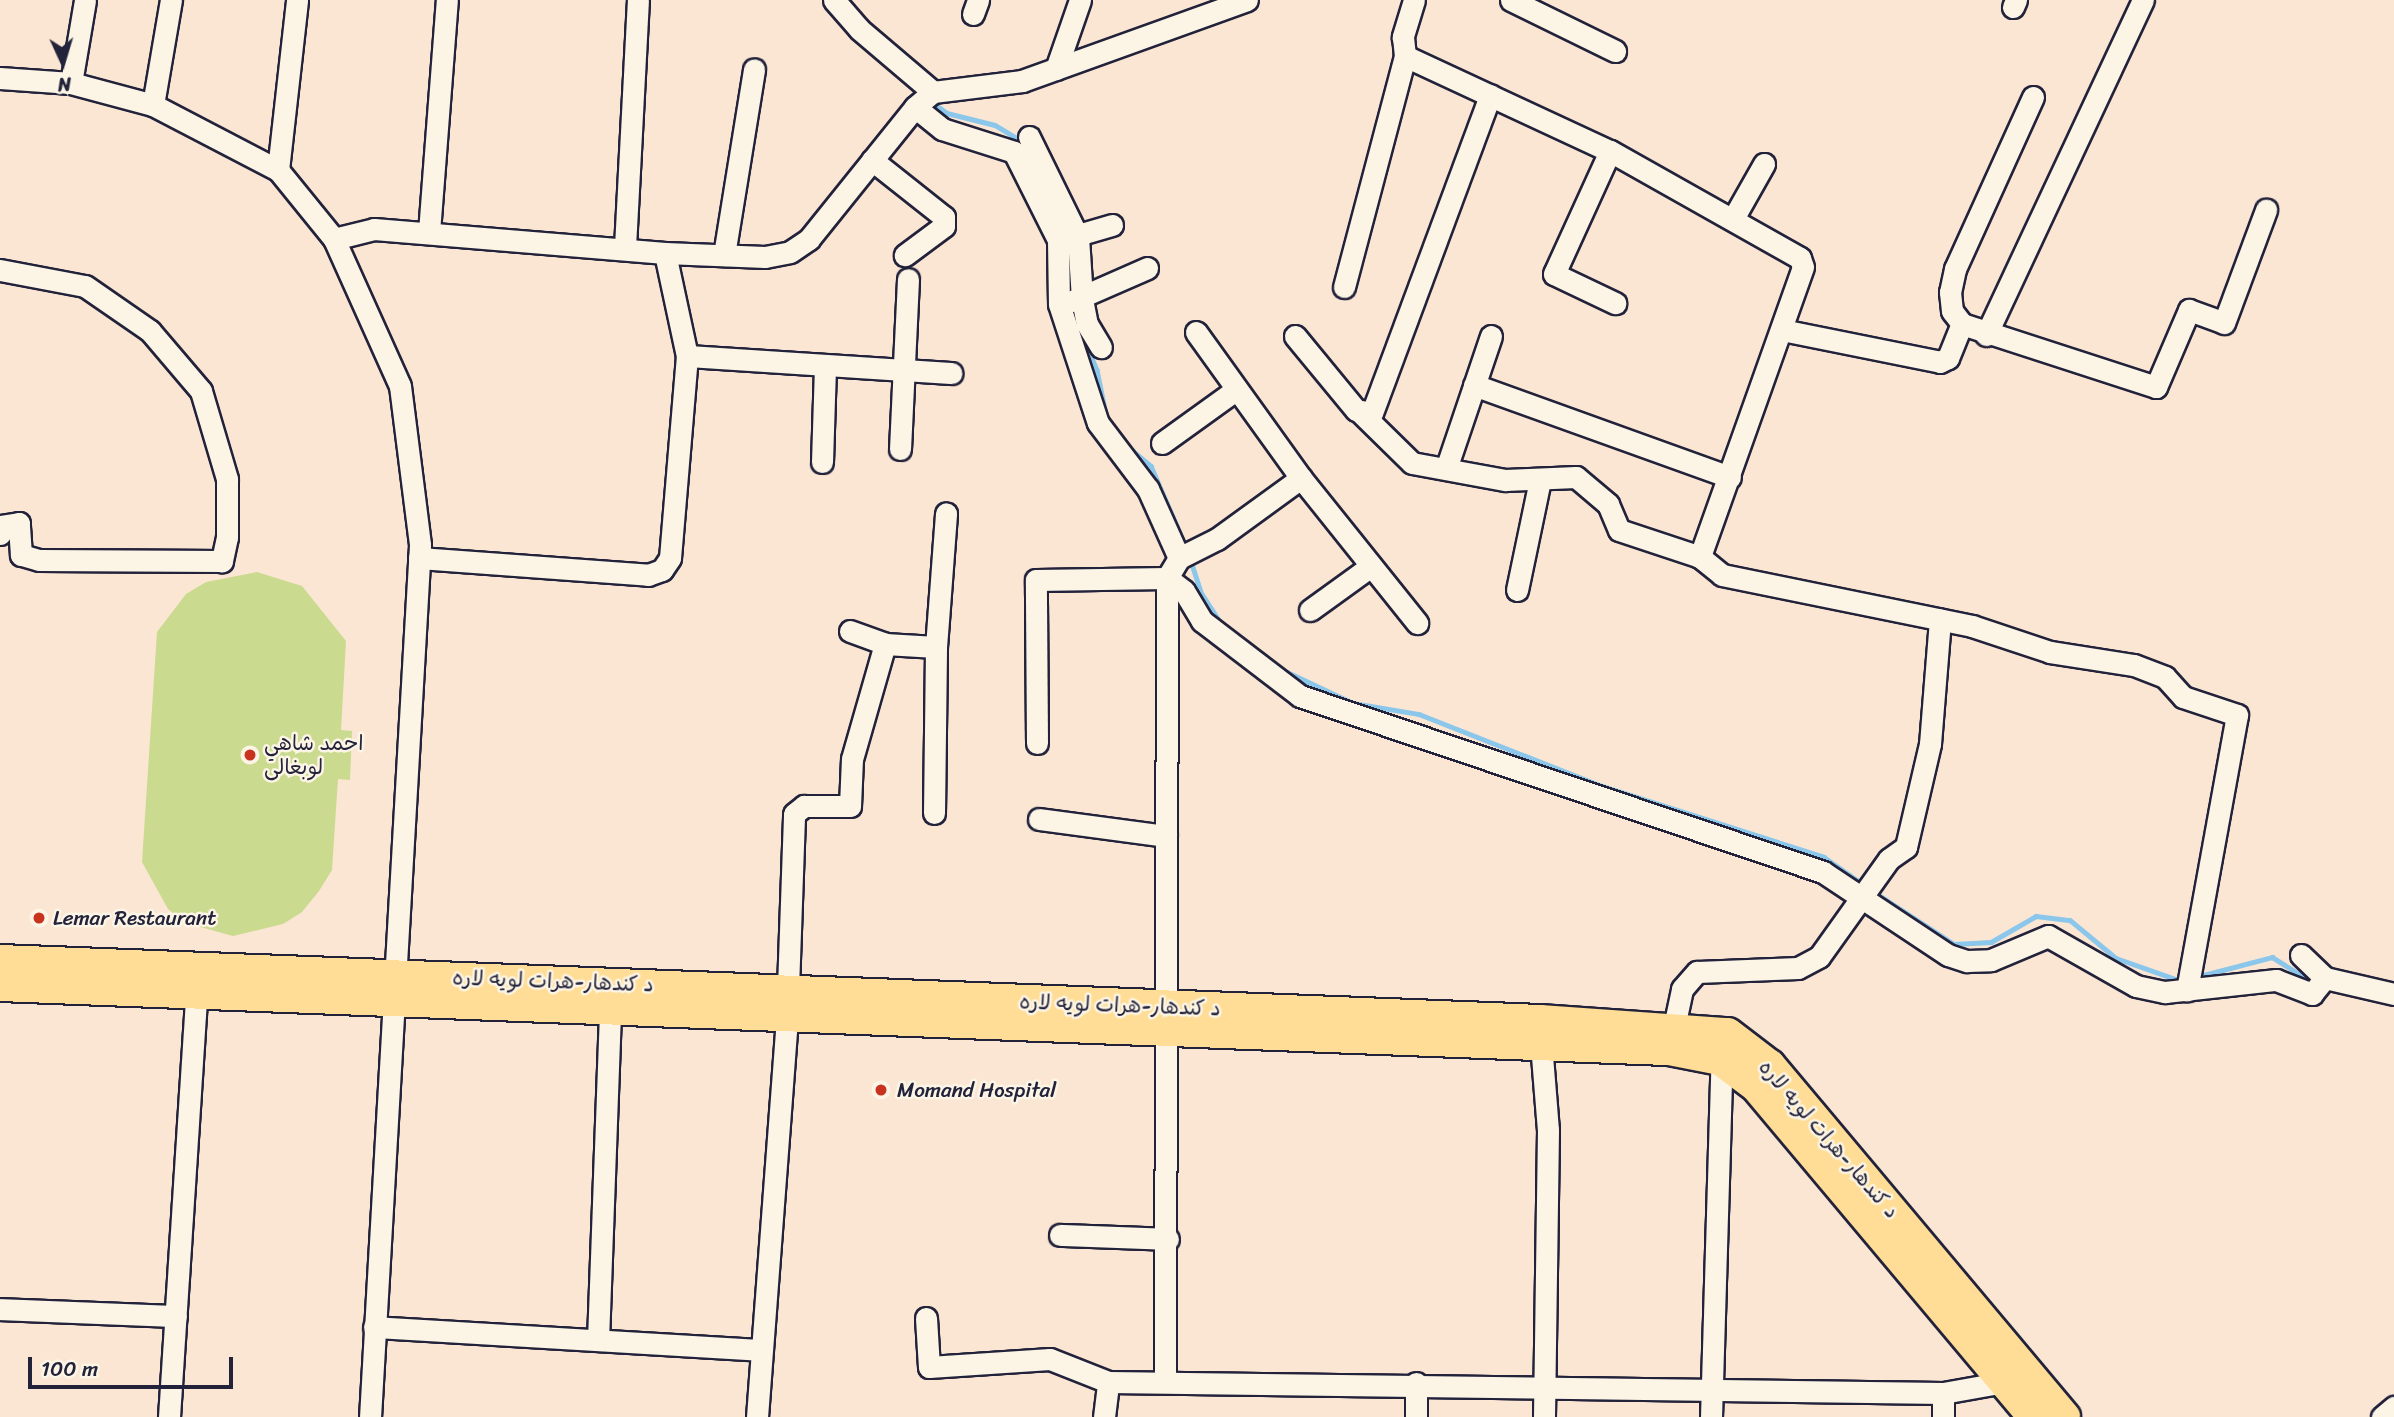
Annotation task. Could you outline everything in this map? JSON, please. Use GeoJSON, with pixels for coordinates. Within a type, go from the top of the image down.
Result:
{"type":"FeatureCollection","features":[{"type":"Feature","properties":{"kind":"highway","name":"د کندهار-هرات لويه لاره"},"geometry":{"type":"LineString","coordinates":[[0,960],[197,981]]}},
{"type":"Feature","properties":{"kind":"highway","name":"د کندهار-هرات لويه لاره"},"geometry":{"type":"LineString","coordinates":[[0,986],[197,981],[1540,1033],[1674,1027],[1724,1046],[1756,1087],[2017,1380],[2065,1417]]}},
{"type":"Feature","properties":{"kind":"highway","name":"د کندهار-هرات لويه لاره"},"geometry":{"type":"LineString","coordinates":[[396,989],[610,1010],[787,1004]]}},
{"type":"Feature","properties":{"kind":"highway","name":"د کندهار-هرات لويه لاره"},"geometry":{"type":"LineString","coordinates":[[1540,1033],[1669,1050],[1724,1046]]}},
{"type":"Feature","properties":{"kind":"highway","name":"د کندهار-هرات لويه لاره"},"geometry":{"type":"LineString","coordinates":[[2017,1380],[2034,1417]]}},
{"type":"Feature","properties":{"kind":"street"},"geometry":{"type":"LineString","coordinates":[[71,83],[85,0]]}},
{"type":"Feature","properties":{"kind":"street"},"geometry":{"type":"LineString","coordinates":[[153,105],[171,0]]}},
{"type":"Feature","properties":{"kind":"street"},"geometry":{"type":"LineString","coordinates":[[278,170],[297,0]]}},
{"type":"Feature","properties":{"kind":"street"},"geometry":{"type":"LineString","coordinates":[[429,232],[447,0]]}},
{"type":"Feature","properties":{"kind":"street"},"geometry":{"type":"LineString","coordinates":[[625,247],[638,0]]}},
{"type":"Feature","properties":{"kind":"street"},"geometry":{"type":"LineString","coordinates":[[834,0],[925,98],[942,129],[1014,152],[1068,239],[1059,304],[1098,423],[1148,489],[1187,554]]}},
{"type":"Feature","properties":{"kind":"street"},"geometry":{"type":"LineString","coordinates":[[1056,69],[1080,0]]}},
{"type":"Feature","properties":{"kind":"street"},"geometry":{"type":"LineString","coordinates":[[334,239],[374,229],[625,247],[665,253],[765,257],[790,252],[810,239],[925,98],[1021,81],[1247,0]]}},
{"type":"Feature","properties":{"kind":"street"},"geometry":{"type":"LineString","coordinates":[[1344,286],[1405,56],[1403,37],[1413,0]]}},
{"type":"Feature","properties":{"kind":"street"},"geometry":{"type":"LineString","coordinates":[[1511,0],[1615,51]]}},
{"type":"Feature","properties":{"kind":"street"},"geometry":{"type":"LineString","coordinates":[[1986,335],[2143,0]]}},
{"type":"Feature","properties":{"kind":"street"},"geometry":{"type":"LineString","coordinates":[[1405,56],[1610,150],[1734,217],[1800,258],[1803,267],[1782,330],[1700,557]]}},
{"type":"Feature","properties":{"kind":"street"},"geometry":{"type":"LineString","coordinates":[[724,255],[754,69]]}},
{"type":"Feature","properties":{"kind":"street"},"geometry":{"type":"LineString","coordinates":[[0,78],[71,83],[153,105],[278,170],[334,239],[400,386],[414,472],[419,558],[370,1417]]}},
{"type":"Feature","properties":{"kind":"street"},"geometry":{"type":"LineString","coordinates":[[1361,414],[1372,413],[1490,95]]}},
{"type":"Feature","properties":{"kind":"street"},"geometry":{"type":"LineString","coordinates":[[2033,97],[1955,269],[1950,292],[1952,311],[1962,324],[1986,335],[2155,387],[2189,310],[2224,323],[2266,210]]}},
{"type":"Feature","properties":{"kind":"street"},"geometry":{"type":"LineString","coordinates":[[1029,137],[1068,239],[1087,324],[1101,347]]}},
{"type":"Feature","properties":{"kind":"street"},"geometry":{"type":"LineString","coordinates":[[1610,150],[1554,274],[1615,303]]}},
{"type":"Feature","properties":{"kind":"street"},"geometry":{"type":"LineString","coordinates":[[872,160],[944,217],[944,226],[905,255]]}},
{"type":"Feature","properties":{"kind":"street"},"geometry":{"type":"LineString","coordinates":[[1734,217],[1764,164]]}},
{"type":"Feature","properties":{"kind":"street"},"geometry":{"type":"LineString","coordinates":[[1068,239],[1112,225]]}},
{"type":"Feature","properties":{"kind":"street"},"geometry":{"type":"LineString","coordinates":[[419,558],[648,575],[662,570],[670,558],[687,356],[665,253]]}},
{"type":"Feature","properties":{"kind":"street"},"geometry":{"type":"LineString","coordinates":[[1059,304],[1082,299],[1147,268]]}},
{"type":"Feature","properties":{"kind":"street"},"geometry":{"type":"LineString","coordinates":[[0,270],[85,286],[150,331],[201,391],[227,479],[227,537],[222,561],[39,560],[21,555],[19,523],[2,526],[0,534]]}},
{"type":"Feature","properties":{"kind":"street"},"geometry":{"type":"LineString","coordinates":[[900,449],[908,279]]}},
{"type":"Feature","properties":{"kind":"street"},"geometry":{"type":"LineString","coordinates":[[1782,330],[1940,362],[1948,358],[1962,324]]}},
{"type":"Feature","properties":{"kind":"street"},"geometry":{"type":"LineString","coordinates":[[1196,332],[1301,478],[1417,623]]}},
{"type":"Feature","properties":{"kind":"street"},"geometry":{"type":"LineString","coordinates":[[1295,335],[1361,414],[1412,463],[1505,480],[1576,477],[1608,504],[1619,530],[1700,557],[1722,575],[1940,619],[2050,652],[2134,666],[2165,677],[2183,697],[2237,715],[2187,983]]}},
{"type":"Feature","properties":{"kind":"street"},"geometry":{"type":"LineString","coordinates":[[1448,463],[1491,336]]}},
{"type":"Feature","properties":{"kind":"street"},"geometry":{"type":"LineString","coordinates":[[687,356],[951,373]]}},
{"type":"Feature","properties":{"kind":"street"},"geometry":{"type":"LineString","coordinates":[[822,462],[825,365]]}},
{"type":"Feature","properties":{"kind":"street"},"geometry":{"type":"LineString","coordinates":[[1474,385],[1730,477]]}},
{"type":"Feature","properties":{"kind":"street"},"geometry":{"type":"LineString","coordinates":[[1162,443],[1237,389]]}},
{"type":"Feature","properties":{"kind":"street"},"geometry":{"type":"LineString","coordinates":[[1165,1382],[1168,1239],[1167,578],[1187,554],[1301,478]]}},
{"type":"Feature","properties":{"kind":"street"},"geometry":{"type":"LineString","coordinates":[[1517,590],[1540,480]]}},
{"type":"Feature","properties":{"kind":"street"},"geometry":{"type":"LineString","coordinates":[[934,813],[936,647],[946,513]]}},
{"type":"Feature","properties":{"kind":"street"},"geometry":{"type":"LineString","coordinates":[[1310,610],[1371,566]]}},
{"type":"Feature","properties":{"kind":"street"},"geometry":{"type":"LineString","coordinates":[[1037,743],[1036,580],[1167,578],[1184,591],[1202,621],[1300,695],[1823,872],[1865,894],[1948,955],[1967,961],[1991,960],[2048,936],[2136,986],[2276,980],[2309,993],[2321,983]]}},
{"type":"Feature","properties":{"kind":"street"},"geometry":{"type":"LineString","coordinates":[[1674,1027],[1689,978],[1713,968],[1810,963],[1838,937],[1889,859],[1906,847],[1921,792],[1940,619]]}},
{"type":"Feature","properties":{"kind":"street"},"geometry":{"type":"LineString","coordinates":[[850,631],[885,644],[936,647]]}},
{"type":"Feature","properties":{"kind":"street"},"geometry":{"type":"LineString","coordinates":[[757,1417],[787,1004],[793,814],[804,806],[850,806],[852,759],[885,644]]}},
{"type":"Feature","properties":{"kind":"street"},"geometry":{"type":"LineString","coordinates":[[1039,819],[1166,835]]}},
{"type":"Feature","properties":{"kind":"street"},"geometry":{"type":"LineString","coordinates":[[2301,955],[2321,983],[2394,994]]}},
{"type":"Feature","properties":{"kind":"street"},"geometry":{"type":"LineString","coordinates":[[169,1417],[197,981]]}},
{"type":"Feature","properties":{"kind":"street"},"geometry":{"type":"LineString","coordinates":[[598,1340],[610,1010]]}},
{"type":"Feature","properties":{"kind":"street"},"geometry":{"type":"LineString","coordinates":[[1540,1033],[1548,1130],[1544,1417]]}},
{"type":"Feature","properties":{"kind":"street"},"geometry":{"type":"LineString","coordinates":[[1711,1417],[1709,1390],[1724,1046]]}},
{"type":"Feature","properties":{"kind":"street"},"geometry":{"type":"LineString","coordinates":[[1060,1235],[1168,1239]]}},
{"type":"Feature","properties":{"kind":"street"},"geometry":{"type":"LineString","coordinates":[[0,1308],[176,1316]]}},
{"type":"Feature","properties":{"kind":"street"},"geometry":{"type":"LineString","coordinates":[[926,1318],[929,1367],[1050,1359],[1108,1382],[1416,1383],[1943,1393],[2017,1380]]}},
{"type":"Feature","properties":{"kind":"street"},"geometry":{"type":"LineString","coordinates":[[374,1327],[761,1350]]}},
{"type":"Feature","properties":{"kind":"street"},"geometry":{"type":"LineString","coordinates":[[1104,1417],[1108,1382]]}},
{"type":"Feature","properties":{"kind":"street"},"geometry":{"type":"LineString","coordinates":[[1416,1383],[1416,1417]]}},
{"type":"Feature","properties":{"kind":"street"},"geometry":{"type":"LineString","coordinates":[[1943,1393],[1943,1417]]}},
{"type":"Feature","properties":{"kind":"street"},"geometry":{"type":"LineString","coordinates":[[2382,1417],[2394,1407]]}},
{"type":"Feature","properties":{"kind":"green space","name":"احمد شاهي لوبغالی"},"geometry":{"type":"Polygon","coordinates":[[[257,572],[302,586],[346,641],[341,730],[352,731],[350,780],[338,779],[332,870],[319,891],[302,912],[283,924],[233,936],[186,923],[168,909],[142,862],[157,632],[186,594],[206,582],[257,572]]]}},
{"type":"Feature","properties":{"kind":"waterway"},"geometry":{"type":"LineString","coordinates":[[932,102],[947,113],[995,125],[1022,141]]}},
{"type":"Feature","properties":{"kind":"waterway"},"geometry":{"type":"LineString","coordinates":[[1080,331],[1097,370],[1107,419]]}},
{"type":"Feature","properties":{"kind":"waterway"},"geometry":{"type":"LineString","coordinates":[[1126,445],[1151,466],[1186,547]]}},
{"type":"Feature","properties":{"kind":"waterway"},"geometry":{"type":"LineString","coordinates":[[1190,558],[1202,594],[1222,625]]}},
{"type":"Feature","properties":{"kind":"waterway"},"geometry":{"type":"LineString","coordinates":[[1283,670],[1353,703],[1419,714],[1602,786],[1824,857],[1864,885]]}},
{"type":"Feature","properties":{"kind":"waterway"},"geometry":{"type":"LineString","coordinates":[[1874,892],[1954,944],[1991,942],[2036,916],[2070,920],[2116,958],[2178,980]]}},
{"type":"Feature","properties":{"kind":"waterway"},"geometry":{"type":"LineString","coordinates":[[2196,977],[2272,957],[2314,983]]}},
{"type":"Feature","properties":{"kind":"place","name":"احمد شاهي لوبغالی"},"geometry":{"type":"Point","coordinates":[250,755]}},
{"type":"Feature","properties":{"kind":"place","name":"Lemar Restaurant"},"geometry":{"type":"Point","coordinates":[39,918]}},
{"type":"Feature","properties":{"kind":"place","name":"Momand Hospital"},"geometry":{"type":"Point","coordinates":[881,1090]}}]}
